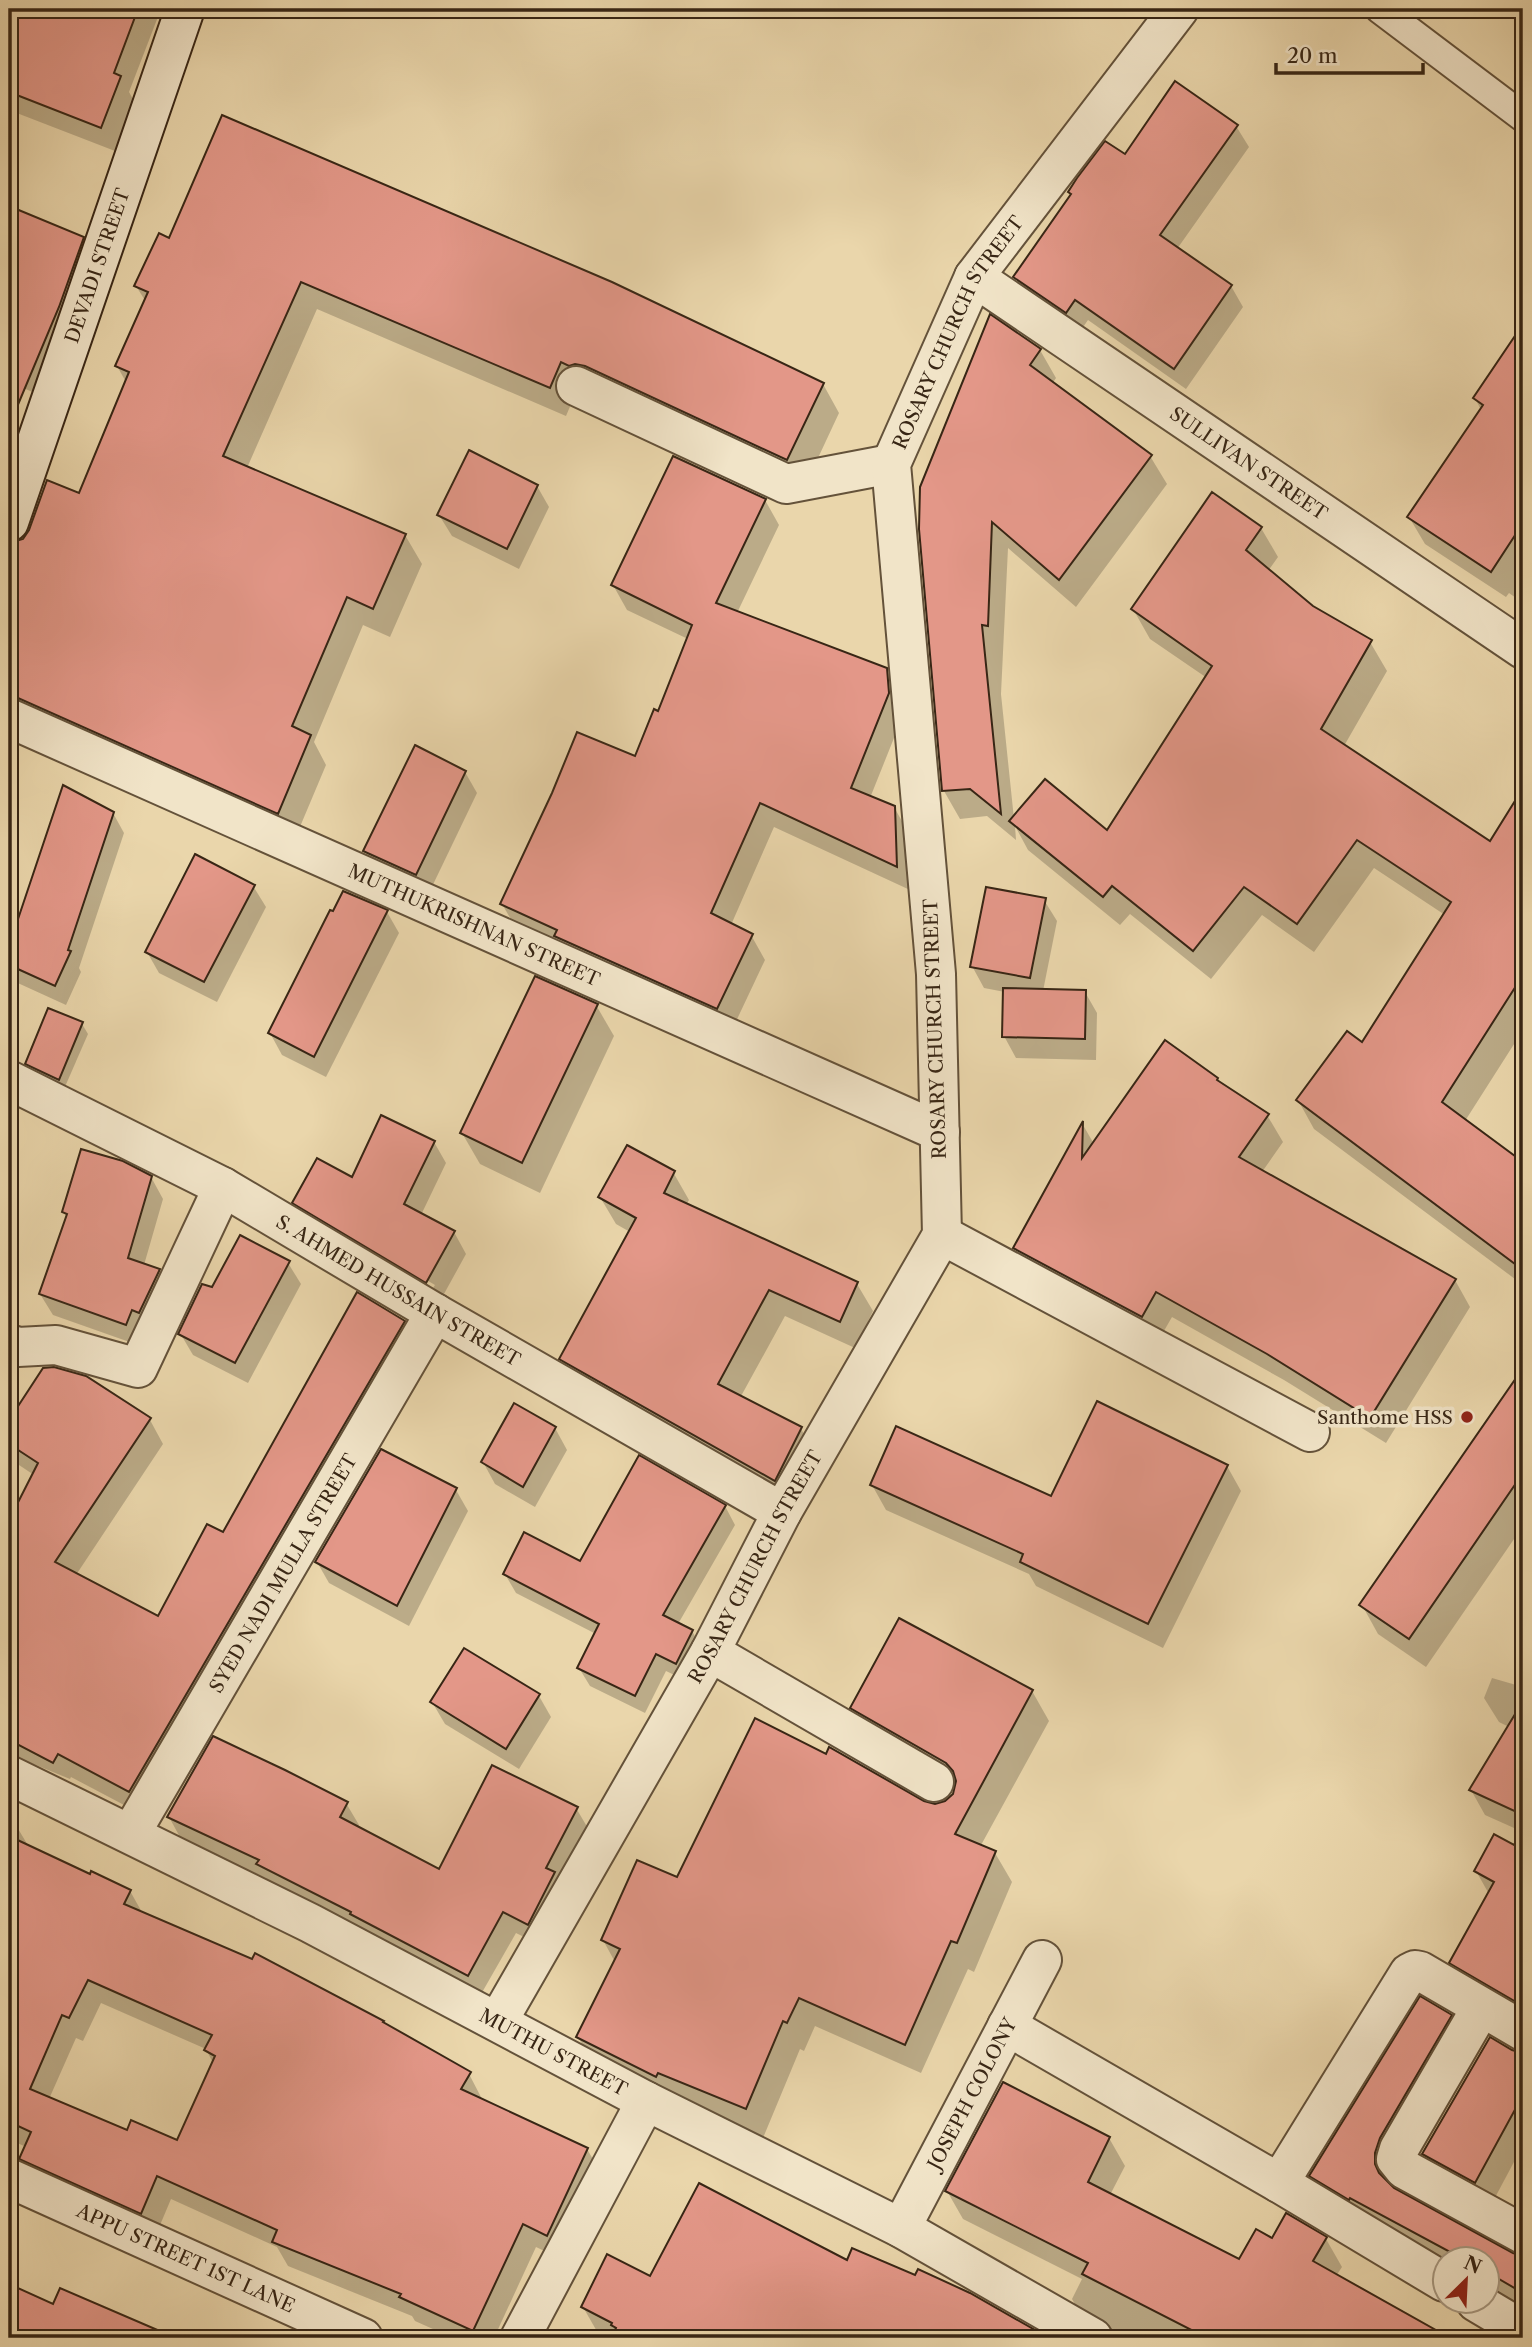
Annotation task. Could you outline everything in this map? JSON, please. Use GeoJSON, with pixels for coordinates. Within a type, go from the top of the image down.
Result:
{"type":"FeatureCollection","features":[{"type":"Feature","properties":{"kind":"street","name":"DEVADI STREET"},"geometry":{"type":"LineString","coordinates":[[9,522],[185,9]]}},
{"type":"Feature","properties":{"kind":"street","name":"ROSARY CHURCH STREET"},"geometry":{"type":"LineString","coordinates":[[498,2021],[710,1651],[782,1512],[942,1236],[936,974],[891,464],[974,277],[1180,9]]}},
{"type":"Feature","properties":{"kind":"street","name":"SULLIVAN STREET"},"geometry":{"type":"LineString","coordinates":[[974,277],[1523,649]]}},
{"type":"Feature","properties":{"kind":"street"},"geometry":{"type":"LineString","coordinates":[[576,386],[786,484],[891,464]]}},
{"type":"Feature","properties":{"kind":"street","name":"MUTHUKRISHNAN STREET"},"geometry":{"type":"LineString","coordinates":[[9,718],[940,1132]]}},
{"type":"Feature","properties":{"kind":"street","name":"S. AHMED HUSSAIN STREET"},"geometry":{"type":"LineString","coordinates":[[9,1080],[223,1187],[435,1313],[782,1512]]}},
{"type":"Feature","properties":{"kind":"street"},"geometry":{"type":"LineString","coordinates":[[9,1344],[18,1347],[56,1345],[138,1368],[223,1187]]}},
{"type":"Feature","properties":{"kind":"street"},"geometry":{"type":"LineString","coordinates":[[942,1236],[1310,1432]]}},
{"type":"Feature","properties":{"kind":"street","name":"SYED NADI MULLA STREET"},"geometry":{"type":"LineString","coordinates":[[131,1833],[435,1313]]}},
{"type":"Feature","properties":{"kind":"street"},"geometry":{"type":"LineString","coordinates":[[710,1651],[934,1782]]}},
{"type":"Feature","properties":{"kind":"street","name":"MUTHU STREET"},"geometry":{"type":"LineString","coordinates":[[9,1775],[310,1923],[646,2101],[901,2228],[1093,2338]]}},
{"type":"Feature","properties":{"kind":"street","name":"JOSEPH COLONY"},"geometry":{"type":"LineString","coordinates":[[901,2228],[1042,1960]]}},
{"type":"Feature","properties":{"kind":"street"},"geometry":{"type":"LineString","coordinates":[[1279,2183],[1409,1973],[1420,1971],[1523,2031]]}},
{"type":"Feature","properties":{"kind":"street"},"geometry":{"type":"LineString","coordinates":[[1481,2008],[1399,2149],[1396,2159],[1404,2169],[1523,2234]]}},
{"type":"Feature","properties":{"kind":"street"},"geometry":{"type":"LineString","coordinates":[[1007,2026],[1430,2274]]}},
{"type":"Feature","properties":{"kind":"street"},"geometry":{"type":"LineString","coordinates":[[520,2338],[646,2101]]}},
{"type":"Feature","properties":{"kind":"street","name":"APPU STREET 1ST LANE"},"geometry":{"type":"LineString","coordinates":[[9,2178],[363,2338]]}},
{"type":"Feature","properties":{"kind":"street"},"geometry":{"type":"LineString","coordinates":[[1500,2316],[1523,2330]]}},
{"type":"Feature","properties":{"kind":"lane"},"geometry":{"type":"LineString","coordinates":[[1380,9],[1523,117]]}},
{"type":"Feature","properties":{"kind":"building"},"geometry":{"type":"Polygon","coordinates":[[[19,9],[138,9],[114,73],[121,76],[101,128],[9,92],[9,36],[19,9]]]}},
{"type":"Feature","properties":{"kind":"building"},"geometry":{"type":"Polygon","coordinates":[[[1175,81],[1238,125],[1160,235],[1232,285],[1174,369],[1075,300],[1066,313],[1013,277],[1071,194],[1068,192],[1077,178],[1105,141],[1125,154],[1175,81]]]}},
{"type":"Feature","properties":{"kind":"building"},"geometry":{"type":"Polygon","coordinates":[[[222,115],[612,282],[824,383],[787,460],[585,366],[569,366],[561,362],[550,388],[301,282],[223,456],[406,534],[373,609],[347,597],[292,726],[311,735],[278,814],[9,696],[9,543],[23,539],[29,530],[47,480],[79,493],[129,372],[115,366],[148,292],[134,286],[159,233],[169,238],[222,115]]]}},
{"type":"Feature","properties":{"kind":"building"},"geometry":{"type":"Polygon","coordinates":[[[9,206],[84,237],[59,307],[9,426],[9,206]]]}},
{"type":"Feature","properties":{"kind":"building"},"geometry":{"type":"Polygon","coordinates":[[[990,314],[1041,349],[1030,365],[1152,455],[1059,580],[992,522],[988,626],[982,625],[1001,814],[970,789],[942,791],[919,529],[920,487],[990,314]]]}},
{"type":"Feature","properties":{"kind":"building"},"geometry":{"type":"Polygon","coordinates":[[[1523,324],[1523,523],[1491,572],[1407,517],[1483,405],[1473,398],[1523,324]]]}},
{"type":"Feature","properties":{"kind":"building"},"geometry":{"type":"Polygon","coordinates":[[[469,450],[538,485],[507,549],[437,515],[469,450]]]}},
{"type":"Feature","properties":{"kind":"building"},"geometry":{"type":"Polygon","coordinates":[[[673,456],[766,499],[716,603],[887,668],[889,693],[851,788],[895,806],[897,867],[760,803],[711,913],[753,934],[717,1009],[554,936],[557,930],[500,904],[552,793],[577,732],[635,756],[654,709],[658,711],[692,625],[611,585],[673,456]]]}},
{"type":"Feature","properties":{"kind":"building"},"geometry":{"type":"Polygon","coordinates":[[[1212,492],[1262,527],[1246,550],[1313,606],[1372,640],[1321,729],[1490,841],[1523,788],[1523,975],[1442,1102],[1523,1162],[1523,1270],[1296,1100],[1347,1031],[1362,1042],[1451,902],[1357,840],[1297,924],[1244,887],[1193,951],[1112,886],[1103,897],[1009,821],[1045,779],[1107,830],[1212,666],[1131,609],[1212,492]]]}},
{"type":"Feature","properties":{"kind":"building"},"geometry":{"type":"Polygon","coordinates":[[[415,745],[466,771],[416,875],[363,851],[415,745]]]}},
{"type":"Feature","properties":{"kind":"building"},"geometry":{"type":"Polygon","coordinates":[[[63,785],[114,812],[68,950],[71,951],[55,986],[9,965],[9,922],[16,925],[63,785]]]}},
{"type":"Feature","properties":{"kind":"building"},"geometry":{"type":"Polygon","coordinates":[[[195,854],[255,885],[204,982],[145,952],[195,854]]]}},
{"type":"Feature","properties":{"kind":"building"},"geometry":{"type":"Polygon","coordinates":[[[986,887],[1046,898],[1030,978],[970,967],[986,887]]]}},
{"type":"Feature","properties":{"kind":"building"},"geometry":{"type":"Polygon","coordinates":[[[343,891],[388,910],[314,1057],[268,1033],[330,910],[333,911],[343,891]]]}},
{"type":"Feature","properties":{"kind":"building"},"geometry":{"type":"Polygon","coordinates":[[[535,976],[598,1004],[522,1163],[460,1133],[535,976]]]}},
{"type":"Feature","properties":{"kind":"building"},"geometry":{"type":"Polygon","coordinates":[[[1003,988],[1086,990],[1085,1039],[1002,1037],[1003,988]]]}},
{"type":"Feature","properties":{"kind":"building"},"geometry":{"type":"Polygon","coordinates":[[[48,1008],[83,1022],[59,1080],[25,1064],[48,1008]]]}},
{"type":"Feature","properties":{"kind":"building"},"geometry":{"type":"Polygon","coordinates":[[[1165,1040],[1218,1078],[1217,1080],[1269,1114],[1239,1157],[1456,1279],[1370,1418],[1267,1354],[1156,1292],[1142,1317],[1013,1248],[1083,1121],[1082,1158],[1165,1040]]]}},
{"type":"Feature","properties":{"kind":"building"},"geometry":{"type":"Polygon","coordinates":[[[381,1115],[435,1141],[404,1204],[455,1231],[426,1283],[292,1203],[317,1158],[352,1177],[381,1115]]]}},
{"type":"Feature","properties":{"kind":"building"},"geometry":{"type":"Polygon","coordinates":[[[627,1145],[675,1171],[664,1193],[858,1282],[840,1322],[769,1290],[718,1384],[802,1427],[775,1481],[559,1359],[636,1218],[598,1197],[627,1145]]]}},
{"type":"Feature","properties":{"kind":"building"},"geometry":{"type":"Polygon","coordinates":[[[81,1149],[123,1161],[152,1176],[128,1258],[160,1269],[139,1313],[132,1310],[126,1325],[39,1294],[67,1214],[62,1212],[81,1149]]]}},
{"type":"Feature","properties":{"kind":"building"},"geometry":{"type":"Polygon","coordinates":[[[240,1235],[290,1261],[235,1363],[178,1334],[202,1284],[212,1287],[240,1235]]]}},
{"type":"Feature","properties":{"kind":"building"},"geometry":{"type":"Polygon","coordinates":[[[357,1292],[405,1321],[129,1792],[58,1754],[53,1763],[9,1740],[9,1520],[38,1463],[9,1444],[9,1420],[43,1368],[54,1367],[86,1376],[151,1418],[55,1562],[158,1616],[207,1524],[223,1532],[357,1292]]]}},
{"type":"Feature","properties":{"kind":"building"},"geometry":{"type":"Polygon","coordinates":[[[1523,1368],[1523,1473],[1409,1639],[1359,1605],[1523,1368]]]}},
{"type":"Feature","properties":{"kind":"building"},"geometry":{"type":"Polygon","coordinates":[[[1097,1401],[1228,1465],[1148,1624],[1020,1562],[1023,1554],[870,1485],[896,1426],[1051,1496],[1097,1401]]]}},
{"type":"Feature","properties":{"kind":"building"},"geometry":{"type":"Polygon","coordinates":[[[514,1403],[556,1427],[523,1487],[481,1462],[514,1403]]]}},
{"type":"Feature","properties":{"kind":"building"},"geometry":{"type":"Polygon","coordinates":[[[381,1449],[457,1488],[397,1606],[315,1562],[381,1449]]]}},
{"type":"Feature","properties":{"kind":"building"},"geometry":{"type":"Polygon","coordinates":[[[639,1455],[726,1505],[663,1615],[693,1630],[676,1664],[656,1654],[635,1696],[577,1668],[599,1624],[503,1574],[524,1532],[580,1561],[639,1455]]]}},
{"type":"Feature","properties":{"kind":"building"},"geometry":{"type":"Polygon","coordinates":[[[899,1618],[1033,1690],[955,1834],[996,1851],[957,1943],[951,1941],[905,2045],[799,1998],[787,2023],[783,2021],[746,2109],[658,2073],[656,2077],[576,2037],[620,1949],[601,1940],[637,1860],[677,1877],[755,1718],[826,1754],[829,1747],[924,1801],[935,1804],[945,1801],[953,1794],[956,1781],[953,1771],[946,1763],[850,1708],[899,1618]]]}},
{"type":"Feature","properties":{"kind":"building"},"geometry":{"type":"Polygon","coordinates":[[[464,1648],[540,1694],[506,1749],[430,1702],[464,1648]]]}},
{"type":"Feature","properties":{"kind":"building"},"geometry":{"type":"Polygon","coordinates":[[[1523,1701],[1523,1815],[1469,1790],[1523,1701]]]}},
{"type":"Feature","properties":{"kind":"building"},"geometry":{"type":"Polygon","coordinates":[[[213,1736],[348,1802],[340,1817],[439,1869],[492,1765],[578,1807],[546,1868],[555,1872],[528,1925],[503,1912],[468,1976],[256,1864],[259,1860],[167,1817],[213,1736]]]}},
{"type":"Feature","properties":{"kind":"building"},"geometry":{"type":"Polygon","coordinates":[[[1523,1829],[1523,2006],[1449,1963],[1494,1882],[1474,1871],[1494,1834],[1514,1845],[1523,1829]]]}},
{"type":"Feature","properties":{"kind":"building"},"geometry":{"type":"Polygon","coordinates":[[[9,1836],[131,1890],[124,1904],[252,1959],[255,1953],[384,2021],[471,2072],[461,2089],[588,2148],[547,2236],[523,2224],[473,2331],[399,2297],[401,2294],[272,2242],[277,2230],[157,2176],[141,2214],[19,2159],[31,2132],[14,2124],[9,2136],[9,1836]],[[88,1980],[69,2018],[62,2015],[30,2089],[127,2130],[131,2120],[177,2140],[215,2056],[204,2050],[212,2035],[88,1980]]]}},
{"type":"Feature","properties":{"kind":"building"},"geometry":{"type":"Polygon","coordinates":[[[1420,1996],[1452,2015],[1380,2138],[1375,2164],[1379,2173],[1394,2188],[1523,2256],[1523,2293],[1500,2280],[1500,2246],[1439,2246],[1350,2198],[1349,2200],[1309,2176],[1420,1996]]]}},
{"type":"Feature","properties":{"kind":"building"},"geometry":{"type":"Polygon","coordinates":[[[1490,2037],[1523,2053],[1523,2095],[1475,2183],[1422,2154],[1490,2037]]]}},
{"type":"Feature","properties":{"kind":"building"},"geometry":{"type":"Polygon","coordinates":[[[1003,2082],[1110,2137],[1088,2182],[1239,2259],[1256,2229],[1272,2238],[1286,2213],[1327,2237],[1313,2261],[1450,2338],[1207,2338],[1082,2274],[1088,2263],[945,2191],[1003,2082]]]}},
{"type":"Feature","properties":{"kind":"building"},"geometry":{"type":"Polygon","coordinates":[[[699,2183],[847,2260],[852,2248],[915,2275],[918,2269],[970,2293],[1049,2338],[611,2338],[616,2328],[612,2323],[581,2307],[607,2254],[650,2276],[699,2183]]]}},
{"type":"Feature","properties":{"kind":"building"},"geometry":{"type":"Polygon","coordinates":[[[9,2284],[53,2304],[60,2288],[176,2338],[9,2338],[9,2284]]]}},
{"type":"Feature","properties":{"kind":"place","name":"Santhome HSS"},"geometry":{"type":"Point","coordinates":[1467,1417]}}]}
